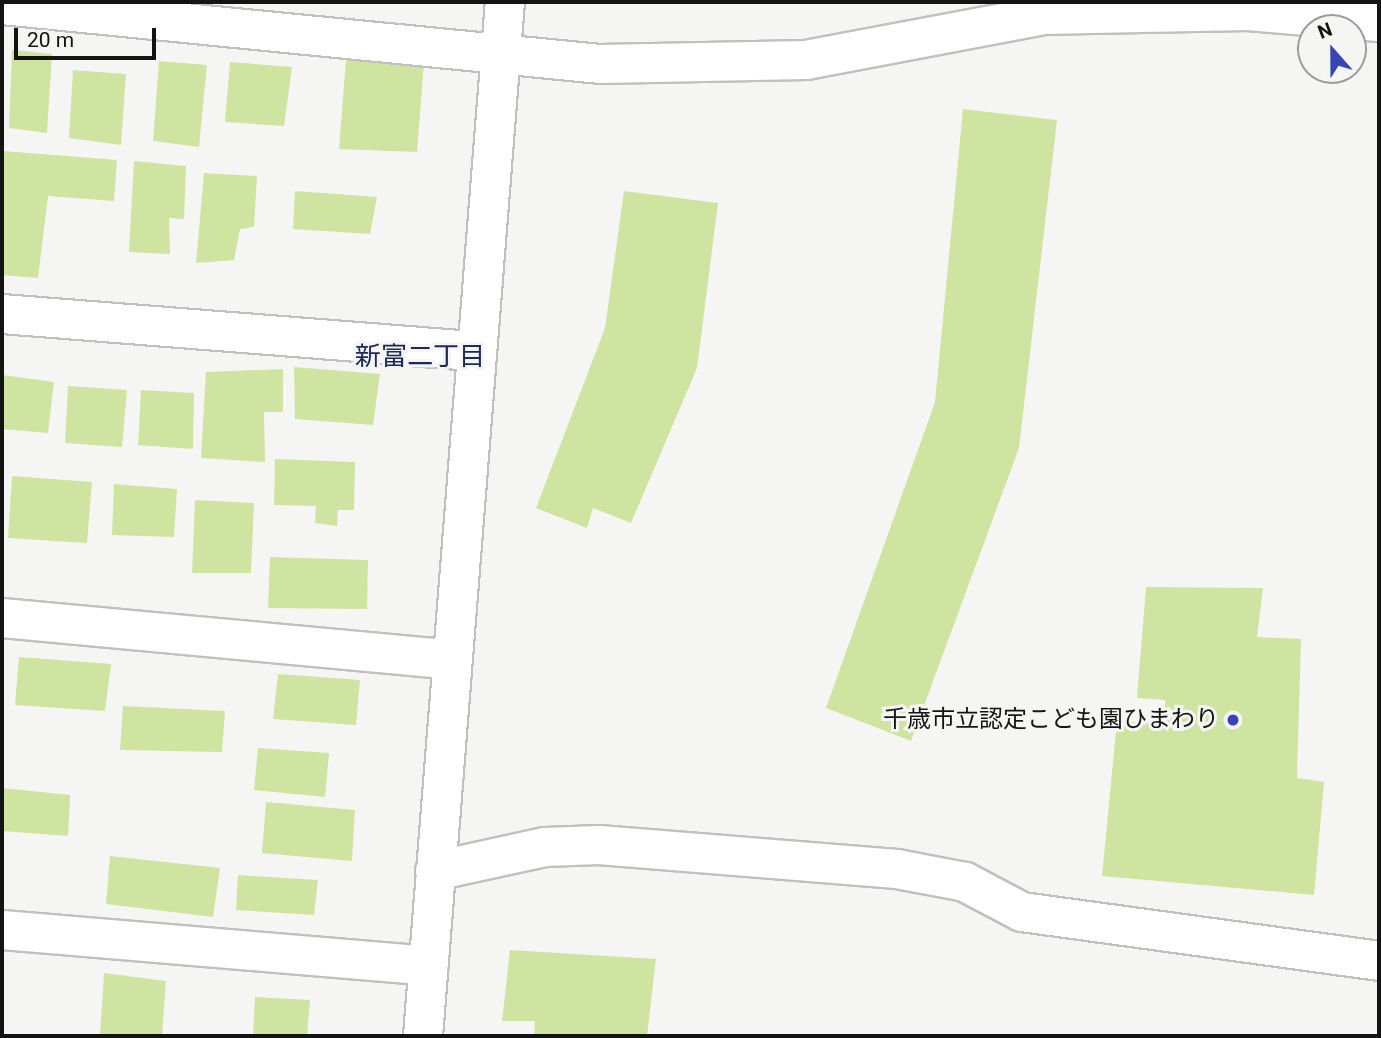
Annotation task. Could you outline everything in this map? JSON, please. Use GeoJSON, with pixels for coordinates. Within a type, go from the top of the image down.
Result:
{"type":"FeatureCollection","features":[{"type":"Feature","properties":{"kind":"street"},"geometry":{"type":"LineString","coordinates":[[423,1036],[505,2]]}},
{"type":"Feature","properties":{"kind":"street"},"geometry":{"type":"LineString","coordinates":[[2,5],[600,64],[806,60],[978,24],[1142,10],[1379,22]]}},
{"type":"Feature","properties":{"kind":"street"},"geometry":{"type":"LineString","coordinates":[[2,314],[477,351]]}},
{"type":"Feature","properties":{"kind":"street"},"geometry":{"type":"LineString","coordinates":[[2,618],[452,660]]}},
{"type":"Feature","properties":{"kind":"street"},"geometry":{"type":"LineString","coordinates":[[435,871],[545,847],[600,845],[897,869],[965,882],[1022,912],[1379,961]]}},
{"type":"Feature","properties":{"kind":"street"},"geometry":{"type":"LineString","coordinates":[[2,930],[428,966]]}},
{"type":"Feature","properties":{"kind":"building"},"geometry":{"type":"Polygon","coordinates":[[[12,50],[52,54],[47,133],[9,128],[12,50]]]}},
{"type":"Feature","properties":{"kind":"building"},"geometry":{"type":"Polygon","coordinates":[[[346,59],[424,63],[417,152],[339,149],[346,59]]]}},
{"type":"Feature","properties":{"kind":"building"},"geometry":{"type":"Polygon","coordinates":[[[159,61],[207,65],[199,147],[153,141],[159,61]]]}},
{"type":"Feature","properties":{"kind":"building"},"geometry":{"type":"Polygon","coordinates":[[[230,62],[292,67],[284,126],[225,122],[230,62]]]}},
{"type":"Feature","properties":{"kind":"building"},"geometry":{"type":"Polygon","coordinates":[[[73,70],[126,74],[121,145],[69,138],[73,70]]]}},
{"type":"Feature","properties":{"kind":"building"},"geometry":{"type":"Polygon","coordinates":[[[963,109],[1057,120],[1019,448],[911,741],[826,708],[935,402],[963,109]]]}},
{"type":"Feature","properties":{"kind":"building"},"geometry":{"type":"Polygon","coordinates":[[[3,151],[117,160],[114,201],[48,196],[38,278],[2,275],[3,151]]]}},
{"type":"Feature","properties":{"kind":"building"},"geometry":{"type":"Polygon","coordinates":[[[134,161],[186,166],[184,219],[169,218],[170,254],[129,252],[134,161]]]}},
{"type":"Feature","properties":{"kind":"building"},"geometry":{"type":"Polygon","coordinates":[[[204,173],[257,176],[254,227],[240,229],[234,260],[196,263],[204,173]]]}},
{"type":"Feature","properties":{"kind":"building"},"geometry":{"type":"Polygon","coordinates":[[[295,191],[377,197],[370,234],[293,229],[295,191]]]}},
{"type":"Feature","properties":{"kind":"building"},"geometry":{"type":"Polygon","coordinates":[[[624,191],[718,203],[697,368],[631,523],[593,508],[587,528],[536,508],[605,328],[624,191]]]}},
{"type":"Feature","properties":{"kind":"building"},"geometry":{"type":"Polygon","coordinates":[[[294,367],[380,374],[373,425],[295,419],[294,367]]]}},
{"type":"Feature","properties":{"kind":"building"},"geometry":{"type":"Polygon","coordinates":[[[283,369],[283,412],[264,412],[265,462],[201,458],[206,372],[283,369]]]}},
{"type":"Feature","properties":{"kind":"building"},"geometry":{"type":"Polygon","coordinates":[[[2,375],[54,382],[48,433],[2,429],[2,375]]]}},
{"type":"Feature","properties":{"kind":"building"},"geometry":{"type":"Polygon","coordinates":[[[68,386],[127,390],[122,447],[65,443],[68,386]]]}},
{"type":"Feature","properties":{"kind":"building"},"geometry":{"type":"Polygon","coordinates":[[[141,390],[194,393],[193,449],[138,445],[141,390]]]}},
{"type":"Feature","properties":{"kind":"building"},"geometry":{"type":"Polygon","coordinates":[[[275,459],[355,462],[354,510],[338,510],[337,526],[315,523],[316,506],[274,505],[275,459]]]}},
{"type":"Feature","properties":{"kind":"building"},"geometry":{"type":"Polygon","coordinates":[[[12,476],[92,482],[87,543],[8,538],[12,476]]]}},
{"type":"Feature","properties":{"kind":"building"},"geometry":{"type":"Polygon","coordinates":[[[114,484],[177,489],[174,537],[112,535],[114,484]]]}},
{"type":"Feature","properties":{"kind":"building"},"geometry":{"type":"Polygon","coordinates":[[[195,500],[254,503],[251,573],[192,573],[195,500]]]}},
{"type":"Feature","properties":{"kind":"building"},"geometry":{"type":"Polygon","coordinates":[[[270,557],[368,560],[367,609],[268,608],[270,557]]]}},
{"type":"Feature","properties":{"kind":"building"},"geometry":{"type":"Polygon","coordinates":[[[1146,587],[1263,588],[1257,637],[1301,639],[1297,778],[1324,782],[1314,895],[1102,876],[1117,721],[1165,724],[1165,700],[1137,698],[1146,587]]]}},
{"type":"Feature","properties":{"kind":"building"},"geometry":{"type":"Polygon","coordinates":[[[19,657],[111,664],[105,711],[15,705],[19,657]]]}},
{"type":"Feature","properties":{"kind":"building"},"geometry":{"type":"Polygon","coordinates":[[[278,674],[360,680],[356,725],[273,719],[278,674]]]}},
{"type":"Feature","properties":{"kind":"building"},"geometry":{"type":"Polygon","coordinates":[[[123,706],[225,711],[222,752],[120,750],[123,706]]]}},
{"type":"Feature","properties":{"kind":"building"},"geometry":{"type":"Polygon","coordinates":[[[258,748],[329,753],[325,797],[254,790],[258,748]]]}},
{"type":"Feature","properties":{"kind":"building"},"geometry":{"type":"Polygon","coordinates":[[[2,788],[70,795],[68,836],[2,831],[2,788]]]}},
{"type":"Feature","properties":{"kind":"building"},"geometry":{"type":"Polygon","coordinates":[[[266,802],[355,810],[352,861],[262,853],[266,802]]]}},
{"type":"Feature","properties":{"kind":"building"},"geometry":{"type":"Polygon","coordinates":[[[110,856],[220,868],[213,917],[106,904],[110,856]]]}},
{"type":"Feature","properties":{"kind":"building"},"geometry":{"type":"Polygon","coordinates":[[[238,875],[318,880],[314,915],[236,910],[238,875]]]}},
{"type":"Feature","properties":{"kind":"building"},"geometry":{"type":"Polygon","coordinates":[[[510,950],[656,959],[647,1036],[534,1036],[535,1021],[502,1021],[510,950]]]}},
{"type":"Feature","properties":{"kind":"building"},"geometry":{"type":"Polygon","coordinates":[[[104,973],[166,981],[162,1036],[100,1036],[104,973]]]}},
{"type":"Feature","properties":{"kind":"building"},"geometry":{"type":"Polygon","coordinates":[[[255,997],[310,1000],[307,1036],[253,1036],[255,997]]]}},
{"type":"Feature","properties":{"kind":"place","name":"千歳市立認定こども園ひまわり"},"geometry":{"type":"Point","coordinates":[1233,720]}},
{"type":"Feature","properties":{"kind":"district","name":"新富二丁目"},"geometry":{"type":"Point","coordinates":[420,357]}}]}
